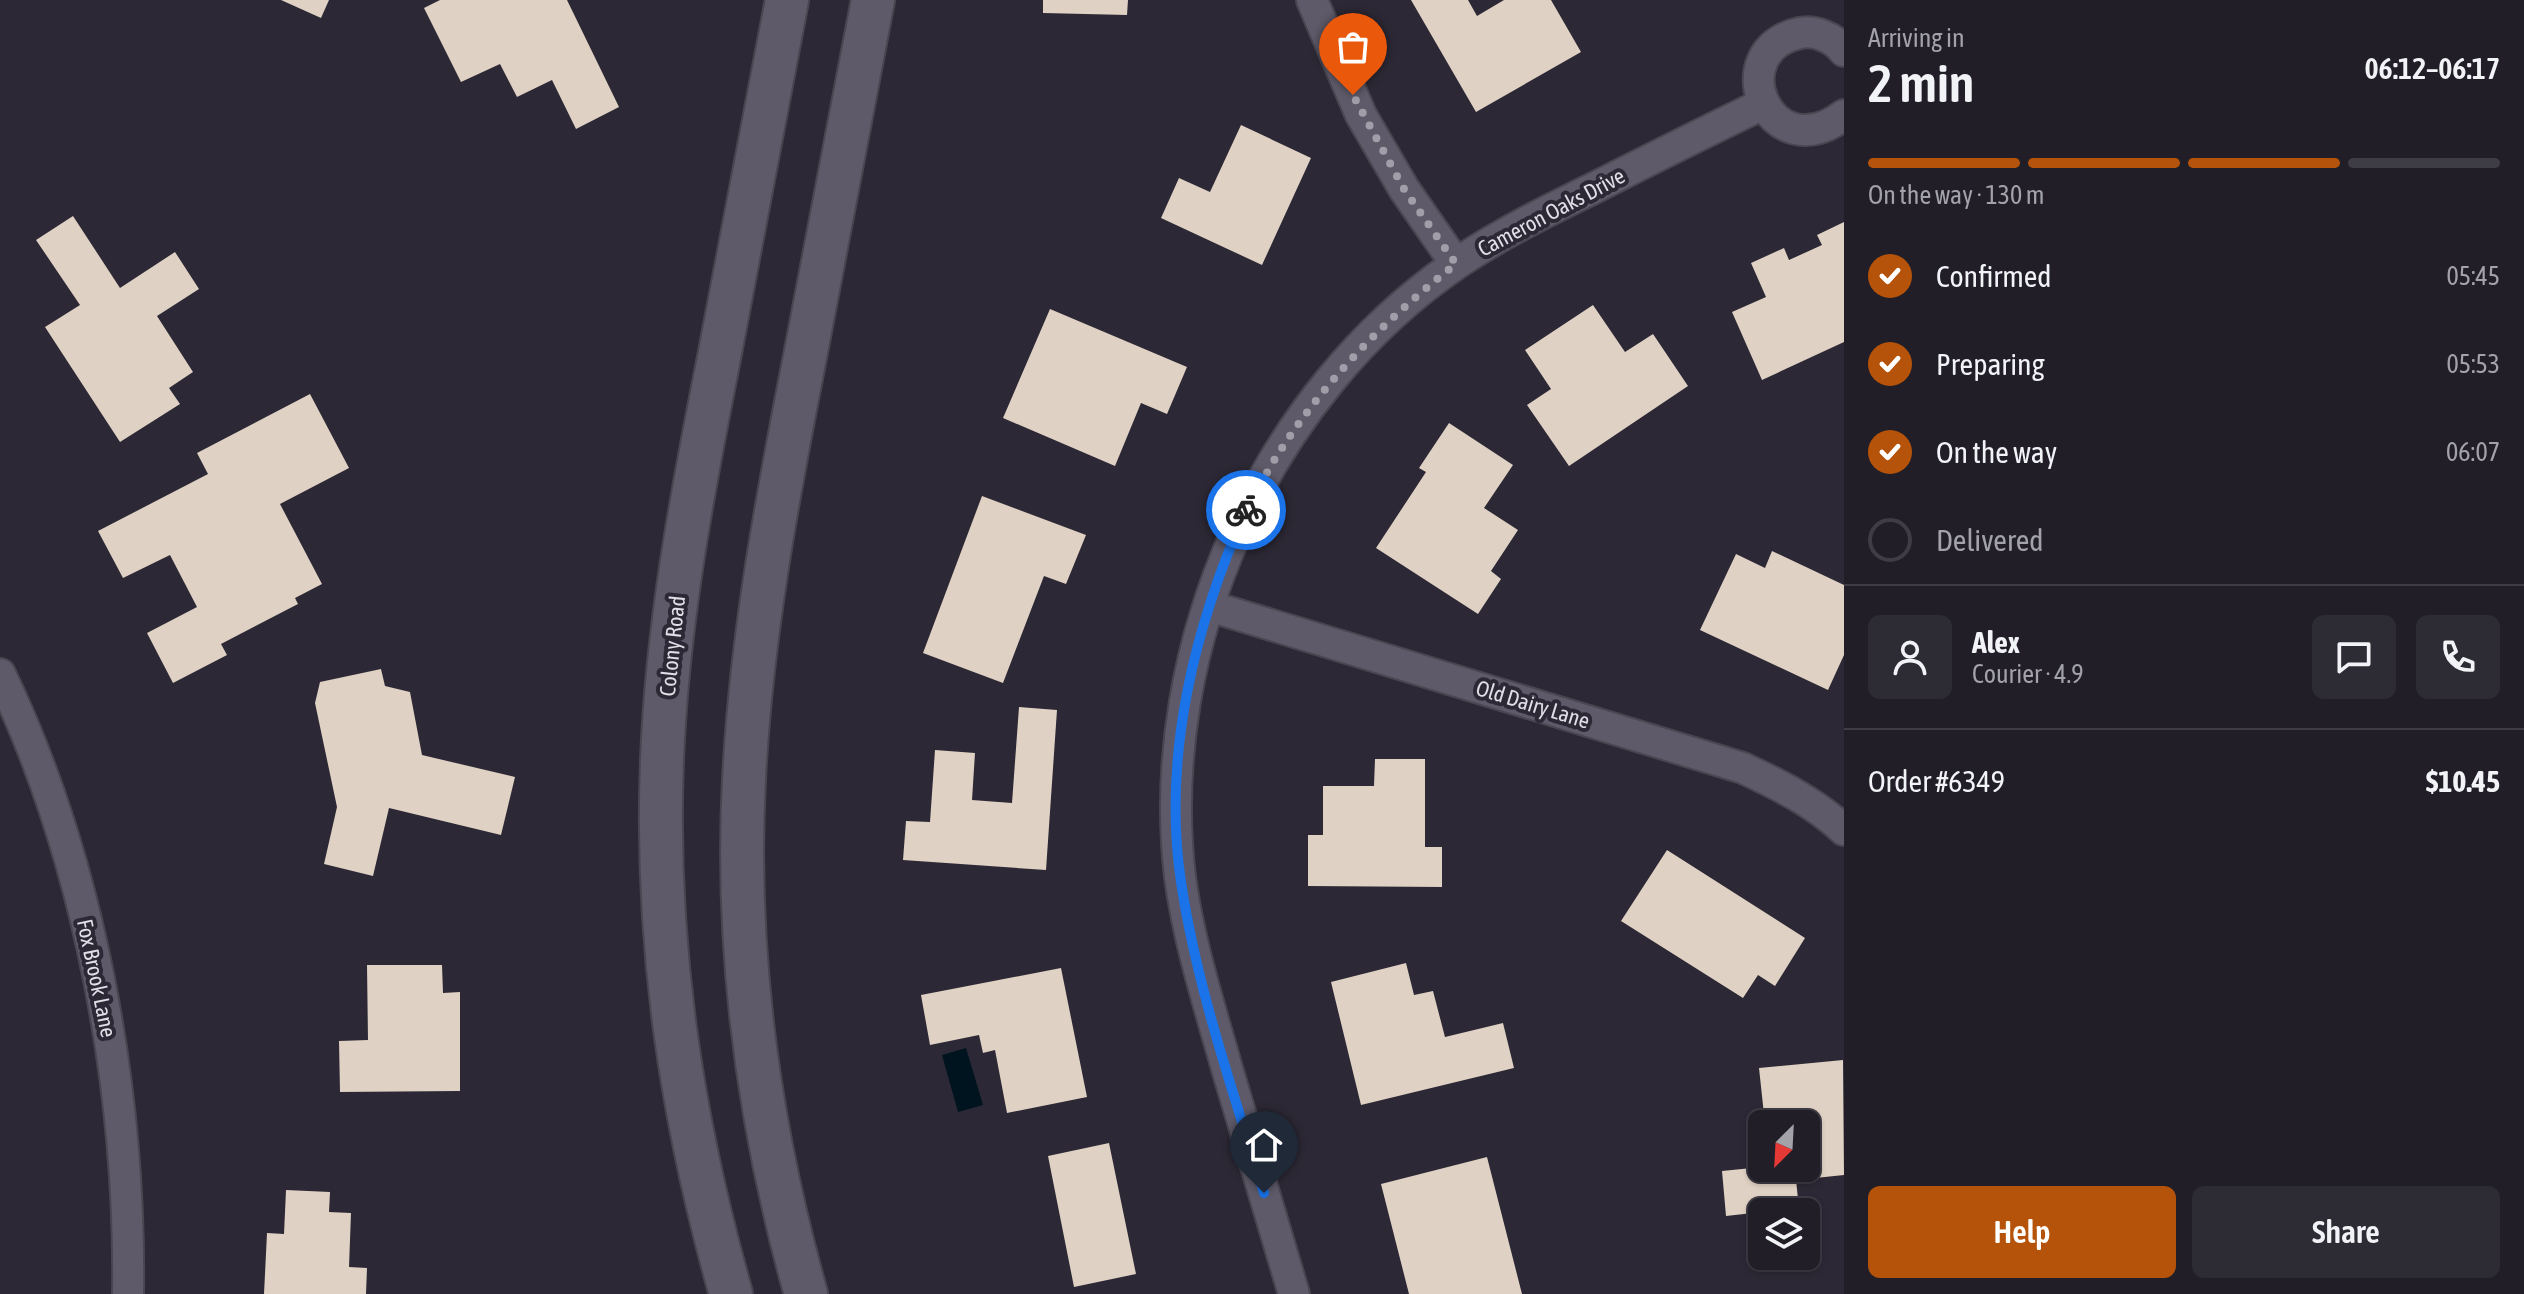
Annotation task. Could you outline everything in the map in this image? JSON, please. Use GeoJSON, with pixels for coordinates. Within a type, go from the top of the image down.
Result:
{"type":"FeatureCollection","features":[{"type":"Feature","properties":{"kind":"main road","name":"Colony Road"},"geometry":{"type":"LineString","coordinates":[[731,1294],[700,1180],[683,1097],[672,1013],[661,873],[662,760],[670,647],[697,469],[787,0]]}},
{"type":"Feature","properties":{"kind":"main road"},"geometry":{"type":"LineString","coordinates":[[806,1294],[788,1229],[765,1119],[750,1007],[743,895],[743,782],[751,669],[779,491],[873,0]]}},
{"type":"Feature","properties":{"kind":"street"},"geometry":{"type":"LineString","coordinates":[[1312,0],[1361,115],[1404,189],[1456,264]]}},
{"type":"Feature","properties":{"kind":"street"},"geometry":{"type":"LineString","coordinates":[[1844,51],[1823,35],[1804,32],[1785,38],[1770,49],[1760,66],[1757,85],[1763,104],[1775,119],[1791,129],[1811,131],[1829,126],[1844,115]]}},
{"type":"Feature","properties":{"kind":"street","name":"Cameron Oaks Drive"},"geometry":{"type":"LineString","coordinates":[[1294,1294],[1196,963],[1181,881],[1177,839],[1177,757],[1192,671],[1209,606],[1251,500],[1293,430],[1343,366],[1409,300],[1456,264],[1511,229],[1763,104]]}},
{"type":"Feature","properties":{"kind":"street","name":"Old Dairy Lane"},"geometry":{"type":"LineString","coordinates":[[1209,606],[1743,768],[1786,788],[1844,830]]}},
{"type":"Feature","properties":{"kind":"street","name":"Fox Brook Lane"},"geometry":{"type":"LineString","coordinates":[[0,674],[50,798],[83,910],[107,1021],[123,1142],[128,1294]]}},
{"type":"Feature","properties":{"kind":"water"},"geometry":{"type":"Polygon","coordinates":[[[966,1048],[983,1105],[958,1112],[942,1055],[966,1048]]]}},
{"type":"Feature","properties":{"kind":"building"},"geometry":{"type":"Polygon","coordinates":[[[281,0],[329,0],[321,18],[281,0]]]}},
{"type":"Feature","properties":{"kind":"building"},"geometry":{"type":"Polygon","coordinates":[[[440,0],[567,0],[619,107],[576,129],[552,80],[517,97],[500,64],[461,82],[424,8],[440,0]]]}},
{"type":"Feature","properties":{"kind":"building"},"geometry":{"type":"Polygon","coordinates":[[[1043,0],[1128,0],[1127,15],[1043,13],[1043,0]]]}},
{"type":"Feature","properties":{"kind":"building"},"geometry":{"type":"Polygon","coordinates":[[[1411,0],[1468,0],[1477,16],[1504,0],[1551,0],[1581,52],[1476,112],[1411,0]]]}},
{"type":"Feature","properties":{"kind":"building"},"geometry":{"type":"Polygon","coordinates":[[[1241,125],[1311,158],[1262,265],[1161,218],[1179,178],[1210,192],[1241,125]]]}},
{"type":"Feature","properties":{"kind":"building"},"geometry":{"type":"Polygon","coordinates":[[[73,216],[120,288],[175,252],[199,289],[157,316],[193,372],[169,388],[180,404],[120,442],[45,327],[80,305],[36,240],[73,216]]]}},
{"type":"Feature","properties":{"kind":"building"},"geometry":{"type":"Polygon","coordinates":[[[1844,222],[1844,342],[1762,380],[1732,312],[1766,297],[1751,263],[1784,248],[1789,260],[1822,245],[1817,235],[1844,222]]]}},
{"type":"Feature","properties":{"kind":"building"},"geometry":{"type":"Polygon","coordinates":[[[1593,305],[1625,352],[1653,334],[1688,386],[1569,466],[1527,405],[1551,389],[1525,350],[1593,305]]]}},
{"type":"Feature","properties":{"kind":"building"},"geometry":{"type":"Polygon","coordinates":[[[1050,309],[1187,367],[1167,414],[1141,403],[1115,466],[1003,418],[1050,309]]]}},
{"type":"Feature","properties":{"kind":"building"},"geometry":{"type":"Polygon","coordinates":[[[310,394],[349,468],[280,504],[322,584],[295,598],[298,604],[221,644],[227,655],[173,683],[147,633],[197,607],[170,555],[123,578],[98,531],[208,474],[197,453],[310,394]]]}},
{"type":"Feature","properties":{"kind":"building"},"geometry":{"type":"Polygon","coordinates":[[[1449,423],[1513,465],[1484,508],[1518,530],[1491,571],[1501,579],[1478,614],[1376,548],[1426,472],[1419,468],[1449,423]]]}},
{"type":"Feature","properties":{"kind":"building"},"geometry":{"type":"Polygon","coordinates":[[[982,496],[1086,535],[1066,584],[1044,576],[1003,683],[923,653],[982,496]]]}},
{"type":"Feature","properties":{"kind":"building"},"geometry":{"type":"Polygon","coordinates":[[[1772,551],[1844,585],[1844,655],[1828,690],[1700,630],[1736,554],[1765,568],[1772,551]]]}},
{"type":"Feature","properties":{"kind":"building"},"geometry":{"type":"Polygon","coordinates":[[[381,669],[385,686],[410,692],[422,755],[515,777],[501,835],[389,808],[373,876],[324,864],[337,807],[315,703],[320,682],[381,669]]]}},
{"type":"Feature","properties":{"kind":"building"},"geometry":{"type":"Polygon","coordinates":[[[1019,707],[1057,710],[1046,870],[903,860],[906,821],[930,822],[935,750],[975,753],[972,800],[1012,803],[1019,707]]]}},
{"type":"Feature","properties":{"kind":"building"},"geometry":{"type":"Polygon","coordinates":[[[1375,759],[1425,759],[1425,847],[1442,847],[1442,887],[1308,886],[1308,835],[1323,835],[1323,786],[1374,786],[1375,759]]]}},
{"type":"Feature","properties":{"kind":"building"},"geometry":{"type":"Polygon","coordinates":[[[1667,850],[1805,938],[1775,986],[1758,975],[1743,998],[1621,921],[1667,850]]]}},
{"type":"Feature","properties":{"kind":"building"},"geometry":{"type":"Polygon","coordinates":[[[1406,963],[1414,995],[1433,991],[1445,1037],[1503,1023],[1514,1068],[1361,1105],[1331,982],[1406,963]]]}},
{"type":"Feature","properties":{"kind":"building"},"geometry":{"type":"Polygon","coordinates":[[[367,965],[442,965],[443,993],[460,992],[460,1091],[340,1092],[339,1041],[368,1040],[367,965]]]}},
{"type":"Feature","properties":{"kind":"building"},"geometry":{"type":"Polygon","coordinates":[[[1061,968],[1087,1097],[1007,1113],[995,1050],[983,1053],[979,1035],[930,1045],[921,995],[1061,968]]]}},
{"type":"Feature","properties":{"kind":"building"},"geometry":{"type":"Polygon","coordinates":[[[1843,1060],[1844,1175],[1820,1178],[1820,1110],[1764,1110],[1759,1068],[1843,1060]]]}},
{"type":"Feature","properties":{"kind":"building"},"geometry":{"type":"Polygon","coordinates":[[[1109,1143],[1136,1274],[1074,1287],[1048,1156],[1109,1143]]]}},
{"type":"Feature","properties":{"kind":"building"},"geometry":{"type":"Polygon","coordinates":[[[1487,1157],[1522,1294],[1409,1294],[1381,1184],[1487,1157]]]}},
{"type":"Feature","properties":{"kind":"building"},"geometry":{"type":"Polygon","coordinates":[[[1748,1168],[1748,1182],[1796,1182],[1798,1198],[1748,1198],[1748,1214],[1726,1216],[1722,1171],[1748,1168]]]}},
{"type":"Feature","properties":{"kind":"building"},"geometry":{"type":"Polygon","coordinates":[[[286,1190],[330,1192],[329,1212],[351,1213],[349,1267],[367,1268],[366,1294],[264,1294],[267,1233],[284,1234],[286,1190]]]}},
{"type":"Feature","properties":{"kind":"way so far"},"geometry":{"type":"LineString","coordinates":[[1246,510],[1293,430],[1343,366],[1409,300],[1456,264],[1404,189],[1361,115],[1353,95]]}},
{"type":"Feature","properties":{"kind":"route"},"geometry":{"type":"LineString","coordinates":[[1246,510],[1209,606],[1192,671],[1177,757],[1177,839],[1181,881],[1196,963],[1264,1193]]}}]}
